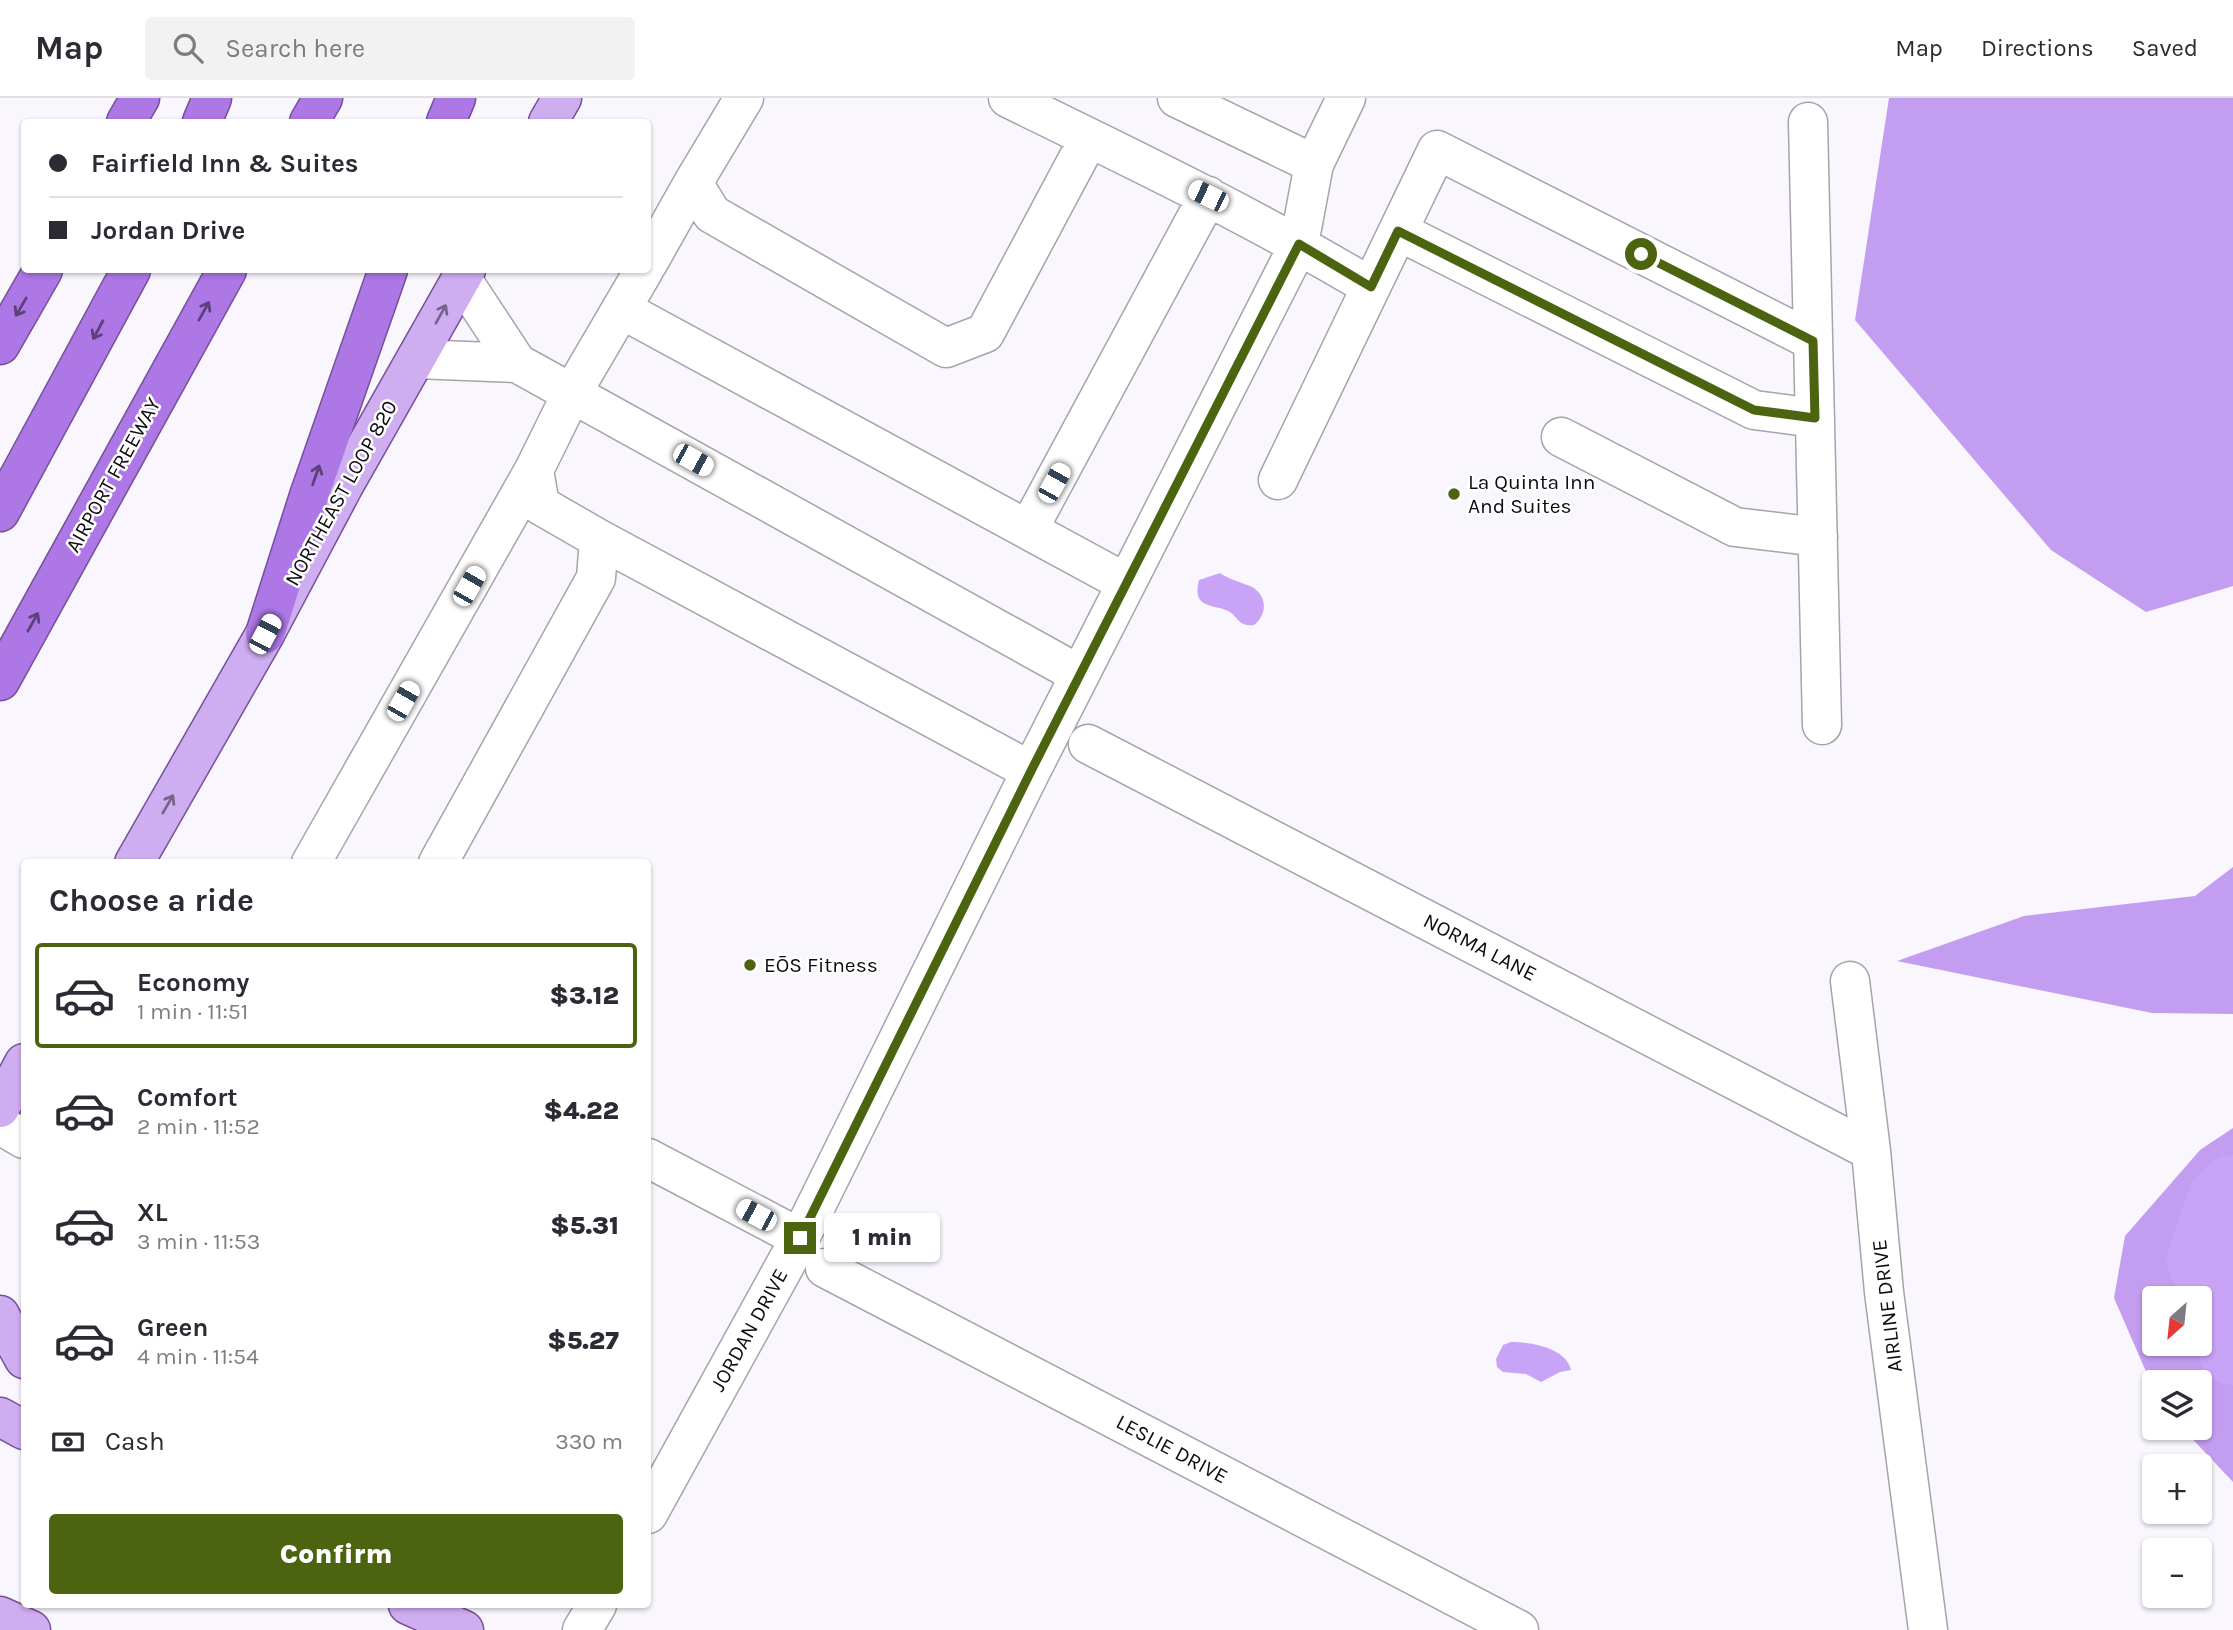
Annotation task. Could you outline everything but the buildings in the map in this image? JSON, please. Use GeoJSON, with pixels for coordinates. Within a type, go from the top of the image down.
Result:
{"type":"FeatureCollection","features":[{"type":"Feature","properties":{"kind":"highway"},"geometry":{"type":"LineString","coordinates":[[128,119],[140,98]]}},
{"type":"Feature","properties":{"kind":"highway"},"geometry":{"type":"LineString","coordinates":[[203,119],[212,98]]}},
{"type":"Feature","properties":{"kind":"highway"},"geometry":{"type":"LineString","coordinates":[[311,119],[323,98]]}},
{"type":"Feature","properties":{"kind":"highway"},"geometry":{"type":"LineString","coordinates":[[447,119],[456,98]]}},
{"type":"Feature","properties":{"kind":"highway"},"geometry":{"type":"LineString","coordinates":[[0,345],[41,273]]}},
{"type":"Feature","properties":{"kind":"highway"},"geometry":{"type":"LineString","coordinates":[[0,512],[129,273]]}},
{"type":"Feature","properties":{"kind":"highway","name":"AIRPORT FREEWAY"},"geometry":{"type":"LineString","coordinates":[[0,681],[225,273]]}},
{"type":"Feature","properties":{"kind":"highway"},"geometry":{"type":"LineString","coordinates":[[265,634],[309,496],[387,273]]}},
{"type":"Feature","properties":{"kind":"main road"},"geometry":{"type":"LineString","coordinates":[[550,119],[562,98]]}},
{"type":"Feature","properties":{"kind":"main road","name":"NORTHEAST LOOP 820"},"geometry":{"type":"LineString","coordinates":[[136,859],[265,634],[342,487],[463,274]]}},
{"type":"Feature","properties":{"kind":"main road"},"geometry":{"type":"LineString","coordinates":[[0,1108],[21,1069]]}},
{"type":"Feature","properties":{"kind":"main road"},"geometry":{"type":"LineString","coordinates":[[0,1315],[21,1354]]}},
{"type":"Feature","properties":{"kind":"main road"},"geometry":{"type":"LineString","coordinates":[[0,1417],[21,1428]]}},
{"type":"Feature","properties":{"kind":"main road"},"geometry":{"type":"LineString","coordinates":[[415,1608],[464,1630]]}},
{"type":"Feature","properties":{"kind":"main road"},"geometry":{"type":"LineString","coordinates":[[0,1616],[30,1630]]}},
{"type":"Feature","properties":{"kind":"street"},"geometry":{"type":"LineString","coordinates":[[651,258],[744,98]]}},
{"type":"Feature","properties":{"kind":"street"},"geometry":{"type":"LineString","coordinates":[[1008,98],[1208,196],[1299,244],[1371,287]]}},
{"type":"Feature","properties":{"kind":"street"},"geometry":{"type":"LineString","coordinates":[[1177,98],[1314,164]]}},
{"type":"Feature","properties":{"kind":"street","name":"JORDAN DRIVE"},"geometry":{"type":"LineString","coordinates":[[651,1509],[800,1238],[1031,771],[1299,244],[1314,164],[1346,98]]}},
{"type":"Feature","properties":{"kind":"street"},"geometry":{"type":"LineString","coordinates":[[1808,122],[1822,725]]}},
{"type":"Feature","properties":{"kind":"street"},"geometry":{"type":"LineString","coordinates":[[693,183],[712,214],[946,348],[985,333],[1089,138]]}},
{"type":"Feature","properties":{"kind":"street"},"geometry":{"type":"LineString","coordinates":[[1278,480],[1437,150],[1813,341]]}},
{"type":"Feature","properties":{"kind":"street"},"geometry":{"type":"LineString","coordinates":[[1028,530],[1208,196]]}},
{"type":"Feature","properties":{"kind":"street"},"geometry":{"type":"LineString","coordinates":[[1398,231],[1754,410],[1815,418]]}},
{"type":"Feature","properties":{"kind":"street"},"geometry":{"type":"LineString","coordinates":[[314,859],[534,470],[572,393],[642,273]]}},
{"type":"Feature","properties":{"kind":"street"},"geometry":{"type":"LineString","coordinates":[[463,274],[517,363]]}},
{"type":"Feature","properties":{"kind":"street"},"geometry":{"type":"LineString","coordinates":[[621,309],[1126,583]]}},
{"type":"Feature","properties":{"kind":"street"},"geometry":{"type":"LineString","coordinates":[[415,359],[517,363],[1080,674]]}},
{"type":"Feature","properties":{"kind":"street"},"geometry":{"type":"LineString","coordinates":[[1561,437],[1735,527],[1818,537]]}},
{"type":"Feature","properties":{"kind":"street"},"geometry":{"type":"LineString","coordinates":[[534,470],[540,505],[1031,771]]}},
{"type":"Feature","properties":{"kind":"street"},"geometry":{"type":"LineString","coordinates":[[440,859],[596,578],[599,539]]}},
{"type":"Feature","properties":{"kind":"street","name":"NORMA LANE"},"geometry":{"type":"LineString","coordinates":[[1088,744],[1871,1151]]}},
{"type":"Feature","properties":{"kind":"street","name":"AIRLINE DRIVE"},"geometry":{"type":"LineString","coordinates":[[1850,981],[1871,1151],[1884,1292],[1928,1630]]}},
{"type":"Feature","properties":{"kind":"street"},"geometry":{"type":"LineString","coordinates":[[0,1125],[21,1137]]}},
{"type":"Feature","properties":{"kind":"street"},"geometry":{"type":"LineString","coordinates":[[651,1160],[800,1238]]}},
{"type":"Feature","properties":{"kind":"street","name":"LESLIE DRIVE"},"geometry":{"type":"LineString","coordinates":[[824,1268],[1519,1630]]}},
{"type":"Feature","properties":{"kind":"shaded area"},"geometry":{"type":"Polygon","coordinates":[[[1889,98],[2233,98],[2233,586],[2146,612],[2051,550],[1855,320],[1889,98]]]}},
{"type":"Feature","properties":{"kind":"shaded area"},"geometry":{"type":"Polygon","coordinates":[[[1220,573],[1252,587],[1261,595],[1263,611],[1254,625],[1243,624],[1230,612],[1206,604],[1198,597],[1199,580],[1220,573]]]}},
{"type":"Feature","properties":{"kind":"shaded area"},"geometry":{"type":"Polygon","coordinates":[[[2233,867],[2233,1014],[2152,1013],[1897,961],[2024,916],[2195,896],[2233,867]]]}},
{"type":"Feature","properties":{"kind":"shaded area"},"geometry":{"type":"Polygon","coordinates":[[[2233,1128],[2233,1482],[2212,1460],[2212,1454],[2207,1454],[2193,1440],[2212,1440],[2212,1370],[2145,1370],[2114,1298],[2125,1236],[2200,1150],[2233,1128]]]}},
{"type":"Feature","properties":{"kind":"shaded area"},"geometry":{"type":"Polygon","coordinates":[[[1511,1342],[1529,1343],[1555,1351],[1568,1362],[1571,1370],[1560,1372],[1541,1382],[1526,1374],[1503,1372],[1497,1367],[1496,1359],[1503,1345],[1511,1342]]]}},
{"type":"Feature","properties":{"kind":"waterway"},"geometry":{"type":"LineString","coordinates":[[2233,1190],[2223,1200],[2202,1259],[2233,1350]]}},
{"type":"Feature","properties":{"kind":"place","name":"La Quinta Inn And Suites"},"geometry":{"type":"Point","coordinates":[1454,494]}},
{"type":"Feature","properties":{"kind":"place","name":"EŌS Fitness"},"geometry":{"type":"Point","coordinates":[750,965]}},
{"type":"Feature","properties":{"kind":"route"},"geometry":{"type":"LineString","coordinates":[[800,1238],[1031,771],[1299,244],[1371,287],[1398,231],[1754,410],[1815,418],[1813,341],[1641,254]]}}]}
